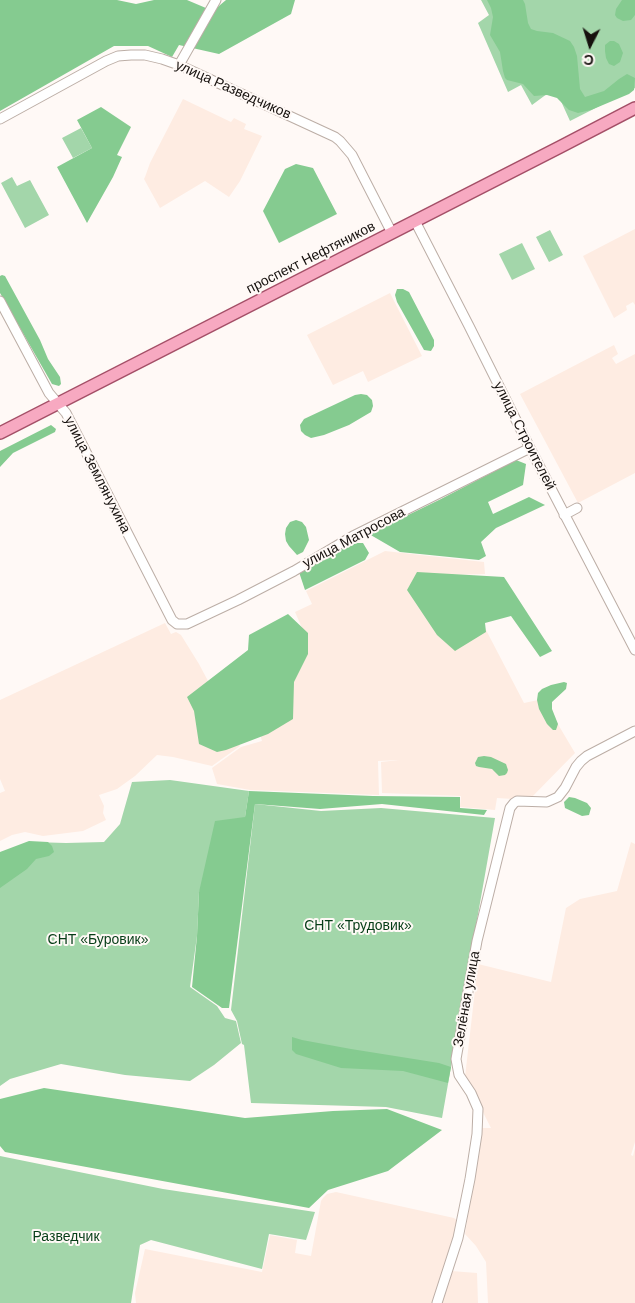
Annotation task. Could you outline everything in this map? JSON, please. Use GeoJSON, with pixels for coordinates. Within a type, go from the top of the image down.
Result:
{"type":"FeatureCollection","features":[{"type":"Feature","properties":{"kind":"main road","name":"проспект Нефтяников"},"geometry":{"type":"LineString","coordinates":[[0,433],[635,108]]}},
{"type":"Feature","properties":{"kind":"street"},"geometry":{"type":"LineString","coordinates":[[179,65],[216,0]]}},
{"type":"Feature","properties":{"kind":"street","name":"улица Разведчиков"},"geometry":{"type":"LineString","coordinates":[[0,119],[118,56],[145,56],[179,65],[335,137],[352,155],[392,233]]}},
{"type":"Feature","properties":{"kind":"street","name":"улица Строителей"},"geometry":{"type":"LineString","coordinates":[[415,221],[470,326],[564,515],[635,650]]}},
{"type":"Feature","properties":{"kind":"street","name":"улица Землянухина"},"geometry":{"type":"LineString","coordinates":[[0,302],[49,392],[66,413],[163,603],[172,620],[177,624]]}},
{"type":"Feature","properties":{"kind":"street","name":"улица Матросова"},"geometry":{"type":"LineString","coordinates":[[177,624],[187,624],[238,600],[294,571],[353,536],[530,448]]}},
{"type":"Feature","properties":{"kind":"street"},"geometry":{"type":"LineString","coordinates":[[564,515],[577,508]]}},
{"type":"Feature","properties":{"kind":"street","name":"Зелёная улица"},"geometry":{"type":"LineString","coordinates":[[437,1303],[458,1238],[477,1134],[478,1109],[459,1075],[456,1059],[478,941],[510,808],[517,801],[547,802],[558,797],[563,792],[581,761],[635,731]]}},
{"type":"Feature","properties":{"kind":"shaded area"},"geometry":{"type":"Polygon","coordinates":[[[183,99],[231,122],[234,118],[246,124],[244,129],[262,136],[240,181],[229,197],[205,181],[160,208],[144,179],[150,163],[183,99]]]}},
{"type":"Feature","properties":{"kind":"shaded area"},"geometry":{"type":"Polygon","coordinates":[[[635,229],[635,305],[633,302],[626,306],[627,310],[614,318],[583,256],[635,229]]]}},
{"type":"Feature","properties":{"kind":"shaded area"},"geometry":{"type":"Polygon","coordinates":[[[390,293],[422,356],[368,382],[363,371],[333,385],[307,335],[390,293]]]}},
{"type":"Feature","properties":{"kind":"shaded area"},"geometry":{"type":"Polygon","coordinates":[[[614,345],[618,354],[612,358],[616,364],[635,354],[635,473],[578,503],[520,394],[614,345]]]}},
{"type":"Feature","properties":{"kind":"shaded area"},"geometry":{"type":"Polygon","coordinates":[[[385,551],[484,562],[485,574],[448,575],[460,580],[524,703],[543,699],[575,753],[529,800],[497,798],[495,810],[460,807],[461,796],[382,793],[381,762],[399,760],[378,761],[379,795],[250,790],[217,784],[212,768],[241,747],[262,741],[258,728],[302,628],[295,612],[312,604],[306,591],[385,551]]]}},
{"type":"Feature","properties":{"kind":"shaded area"},"geometry":{"type":"Polygon","coordinates":[[[165,623],[171,634],[176,632],[181,635],[199,664],[213,696],[240,746],[212,766],[157,755],[135,776],[117,789],[99,795],[104,806],[103,813],[106,820],[83,831],[43,836],[25,832],[12,835],[0,841],[0,793],[5,791],[0,779],[0,700],[165,623]]]}},
{"type":"Feature","properties":{"kind":"shaded area"},"geometry":{"type":"Polygon","coordinates":[[[631,842],[635,844],[635,1142],[631,1155],[633,1156],[635,1148],[635,1303],[488,1303],[486,1262],[476,1246],[465,1234],[482,1128],[491,1128],[465,1077],[478,964],[551,982],[566,908],[580,899],[617,891],[631,842]]]}},
{"type":"Feature","properties":{"kind":"shaded area"},"geometry":{"type":"Polygon","coordinates":[[[336,1192],[454,1218],[458,1221],[435,1303],[136,1303],[135,1293],[145,1249],[262,1272],[270,1235],[297,1240],[295,1253],[311,1256],[321,1201],[327,1194],[336,1192]]]}},
{"type":"Feature","properties":{"kind":"shaded area"},"geometry":{"type":"Polygon","coordinates":[[[451,1271],[477,1273],[478,1303],[440,1303],[451,1271]]]}},
{"type":"Feature","properties":{"kind":"green space"},"geometry":{"type":"Polygon","coordinates":[[[0,0],[117,0],[136,4],[154,0],[187,0],[213,11],[226,0],[295,0],[291,14],[219,54],[179,45],[172,57],[148,46],[114,46],[0,111],[0,0]]]}},
{"type":"Feature","properties":{"kind":"green space"},"geometry":{"type":"Polygon","coordinates":[[[481,0],[635,0],[635,88],[570,121],[555,88],[532,105],[521,85],[508,92],[478,23],[489,15],[481,0]]]}},
{"type":"Feature","properties":{"kind":"green space"},"geometry":{"type":"Polygon","coordinates":[[[487,0],[523,0],[531,29],[553,33],[570,41],[577,56],[580,89],[585,97],[604,91],[627,74],[635,78],[634,90],[629,94],[591,110],[578,113],[569,110],[557,98],[547,95],[534,96],[523,84],[507,80],[503,71],[500,52],[490,35],[493,17],[487,0]]]}},
{"type":"Feature","properties":{"kind":"green space"},"geometry":{"type":"Polygon","coordinates":[[[622,0],[635,0],[635,15],[631,20],[623,21],[615,15],[616,9],[622,0]]]}},
{"type":"Feature","properties":{"kind":"green space"},"geometry":{"type":"Polygon","coordinates":[[[610,41],[619,44],[623,53],[620,62],[614,66],[609,64],[606,58],[605,45],[610,41]]]}},
{"type":"Feature","properties":{"kind":"green space"},"geometry":{"type":"Polygon","coordinates":[[[101,107],[131,127],[117,155],[122,157],[113,177],[87,223],[57,167],[92,148],[77,120],[101,107]]]}},
{"type":"Feature","properties":{"kind":"green space"},"geometry":{"type":"Polygon","coordinates":[[[81,128],[92,148],[73,158],[62,138],[81,128]]]}},
{"type":"Feature","properties":{"kind":"green space"},"geometry":{"type":"Polygon","coordinates":[[[296,164],[313,168],[337,214],[279,243],[263,211],[285,169],[296,164]]]}},
{"type":"Feature","properties":{"kind":"green space"},"geometry":{"type":"Polygon","coordinates":[[[12,177],[17,186],[30,180],[49,215],[25,228],[1,183],[12,177]]]}},
{"type":"Feature","properties":{"kind":"green space"},"geometry":{"type":"Polygon","coordinates":[[[550,230],[563,255],[549,262],[536,237],[550,230]]]}},
{"type":"Feature","properties":{"kind":"green space"},"geometry":{"type":"Polygon","coordinates":[[[522,243],[535,269],[512,280],[499,254],[522,243]]]}},
{"type":"Feature","properties":{"kind":"green space"},"geometry":{"type":"Polygon","coordinates":[[[0,276],[5,276],[40,340],[48,359],[60,377],[61,384],[59,386],[52,384],[0,293],[0,276]]]}},
{"type":"Feature","properties":{"kind":"green space"},"geometry":{"type":"Polygon","coordinates":[[[397,289],[409,292],[434,340],[434,346],[431,351],[424,350],[397,302],[395,295],[397,289]]]}},
{"type":"Feature","properties":{"kind":"green space"},"geometry":{"type":"Polygon","coordinates":[[[361,394],[367,395],[372,400],[371,412],[349,425],[324,435],[311,438],[301,431],[300,425],[304,419],[361,394]]]}},
{"type":"Feature","properties":{"kind":"green space"},"geometry":{"type":"Polygon","coordinates":[[[51,425],[56,429],[55,432],[13,453],[0,467],[0,451],[51,425]]]}},
{"type":"Feature","properties":{"kind":"green space"},"geometry":{"type":"Polygon","coordinates":[[[516,460],[526,464],[523,485],[488,502],[493,514],[529,497],[545,505],[496,528],[481,542],[486,556],[479,560],[400,552],[369,534],[441,499],[516,460]]]}},
{"type":"Feature","properties":{"kind":"green space"},"geometry":{"type":"Polygon","coordinates":[[[296,520],[302,522],[306,527],[309,540],[303,552],[297,555],[286,541],[285,534],[290,522],[296,520]]]}},
{"type":"Feature","properties":{"kind":"green space"},"geometry":{"type":"Polygon","coordinates":[[[352,543],[363,543],[369,553],[365,560],[305,590],[299,572],[352,543]]]}},
{"type":"Feature","properties":{"kind":"green space"},"geometry":{"type":"Polygon","coordinates":[[[417,572],[504,577],[552,651],[540,657],[511,616],[485,623],[486,632],[455,651],[437,635],[407,590],[417,572]]]}},
{"type":"Feature","properties":{"kind":"green space"},"geometry":{"type":"Polygon","coordinates":[[[288,614],[308,633],[308,654],[294,682],[293,719],[268,734],[226,750],[217,752],[199,744],[194,711],[187,697],[248,650],[249,635],[288,614]]]}},
{"type":"Feature","properties":{"kind":"green space"},"geometry":{"type":"Polygon","coordinates":[[[567,683],[566,689],[552,702],[552,709],[558,724],[556,730],[553,730],[547,724],[539,709],[538,693],[551,685],[567,683]]]}},
{"type":"Feature","properties":{"kind":"green space"},"geometry":{"type":"Polygon","coordinates":[[[484,756],[506,764],[507,773],[499,776],[492,769],[476,766],[475,763],[478,757],[484,756]]]}},
{"type":"Feature","properties":{"kind":"green space","name":"СНТ «Буровик»"},"geometry":{"type":"Polygon","coordinates":[[[170,780],[249,791],[245,817],[199,892],[197,936],[190,987],[217,1006],[225,1018],[236,1021],[241,1043],[214,1065],[190,1081],[125,1075],[61,1064],[10,1079],[0,1086],[0,855],[32,842],[104,842],[120,824],[132,782],[170,780]]]}},
{"type":"Feature","properties":{"kind":"green space"},"geometry":{"type":"Polygon","coordinates":[[[249,791],[460,797],[460,808],[487,810],[484,815],[382,804],[320,809],[255,804],[229,1008],[222,1008],[192,987],[199,892],[215,821],[245,817],[249,791]]]}},
{"type":"Feature","properties":{"kind":"green space"},"geometry":{"type":"Polygon","coordinates":[[[569,797],[587,803],[591,808],[589,815],[582,816],[565,808],[564,802],[569,797]]]}},
{"type":"Feature","properties":{"kind":"green space","name":"СНТ «Трудовик»"},"geometry":{"type":"Polygon","coordinates":[[[255,804],[321,811],[381,808],[495,818],[442,1118],[386,1107],[251,1103],[244,1045],[242,1044],[237,1021],[231,1010],[255,804]]]}},
{"type":"Feature","properties":{"kind":"green space"},"geometry":{"type":"Polygon","coordinates":[[[29,841],[48,842],[54,852],[49,856],[36,859],[27,869],[0,888],[0,852],[29,841]]]}},
{"type":"Feature","properties":{"kind":"green space"},"geometry":{"type":"Polygon","coordinates":[[[292,1037],[351,1049],[439,1063],[451,1067],[448,1083],[403,1071],[341,1068],[296,1054],[292,1050],[292,1037]]]}},
{"type":"Feature","properties":{"kind":"green space"},"geometry":{"type":"Polygon","coordinates":[[[44,1088],[245,1118],[387,1109],[442,1130],[388,1171],[328,1190],[309,1208],[5,1152],[0,1146],[0,1099],[44,1088]]]}},
{"type":"Feature","properties":{"kind":"green space","name":"Разведчик"},"geometry":{"type":"Polygon","coordinates":[[[0,1156],[163,1189],[315,1212],[306,1240],[269,1234],[262,1269],[151,1240],[140,1245],[131,1303],[0,1303],[0,1156]]]}}]}
